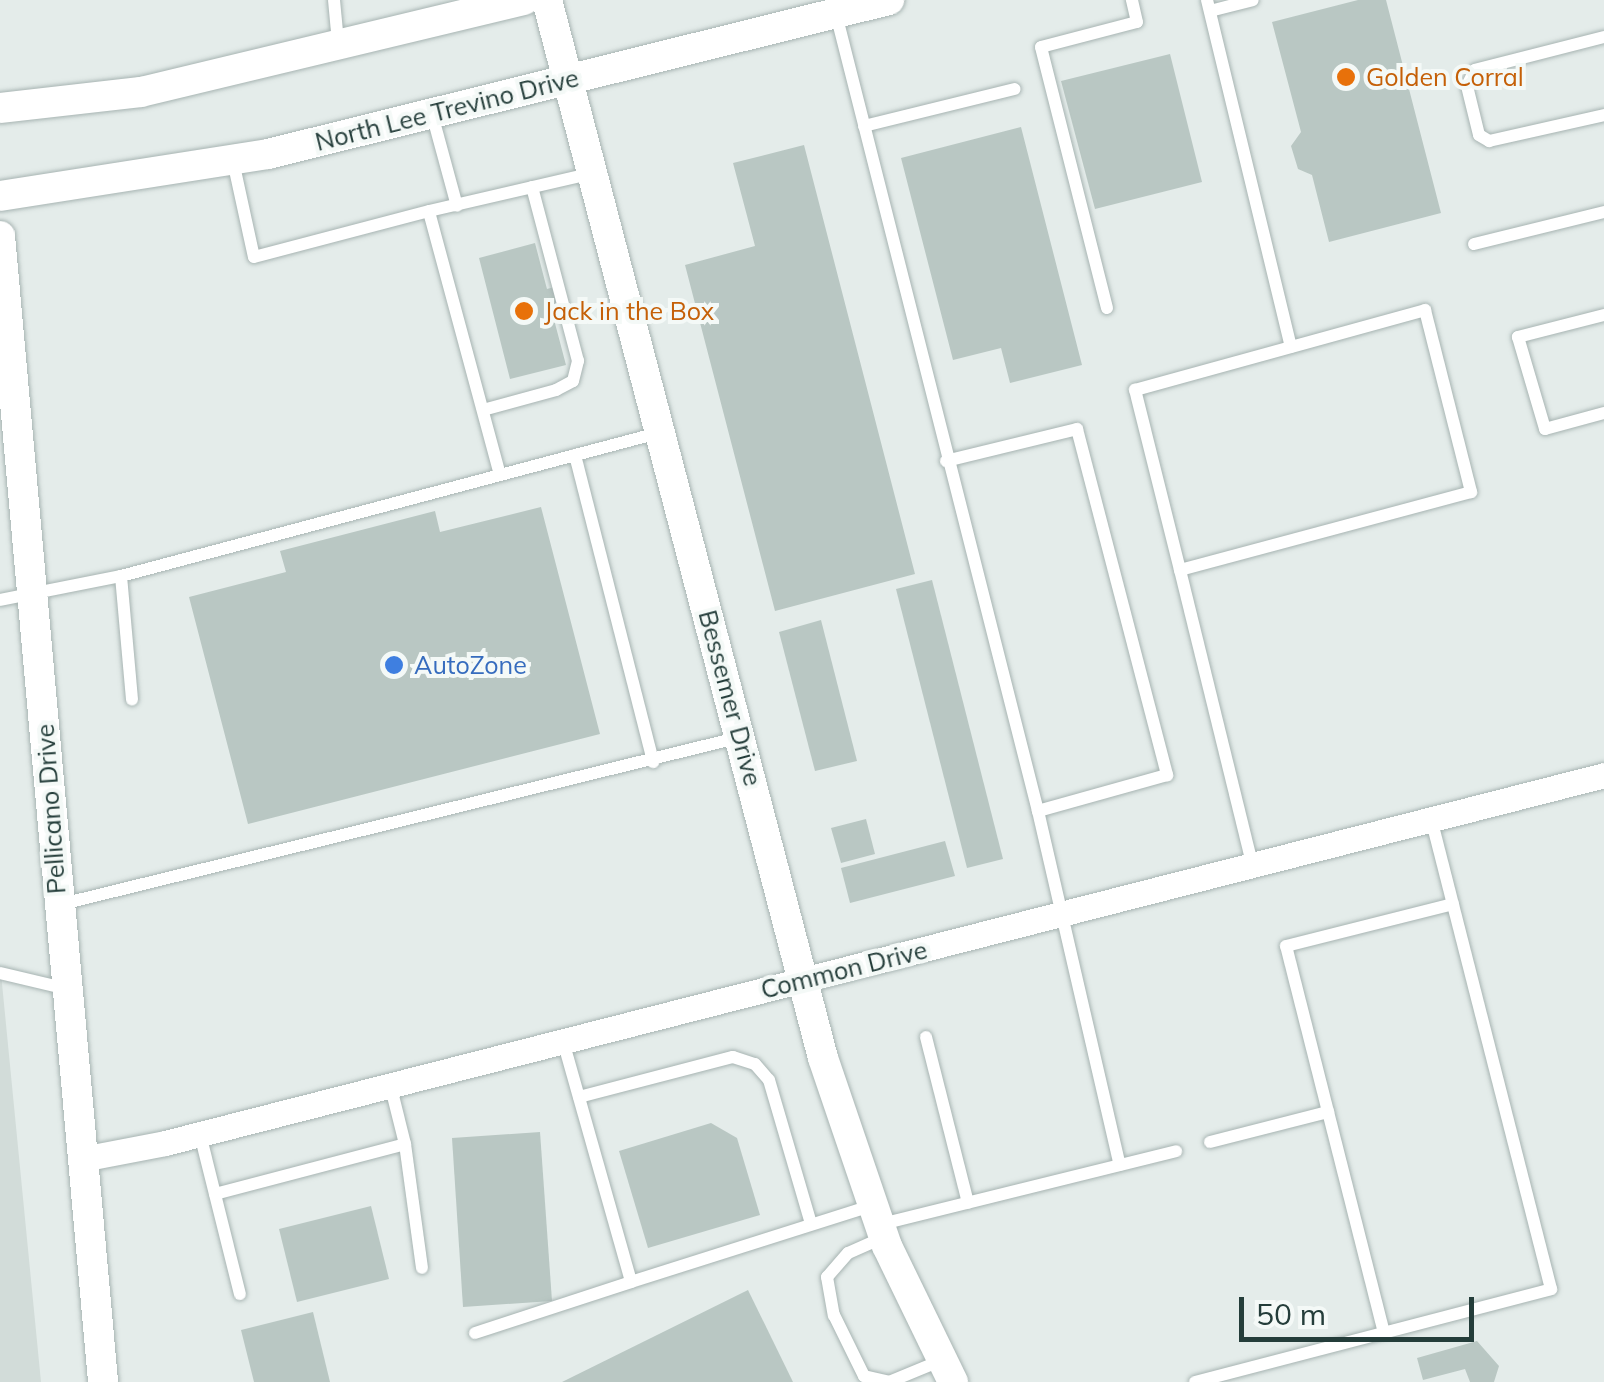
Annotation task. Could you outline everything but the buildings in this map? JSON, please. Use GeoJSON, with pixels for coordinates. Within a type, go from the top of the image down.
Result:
{"type":"FeatureCollection","features":[{"type":"Feature","properties":{"kind":"main road"},"geometry":{"type":"LineString","coordinates":[[0,108],[141,92],[338,46],[446,10],[524,0]]}},
{"type":"Feature","properties":{"kind":"main road","name":"Bessemer Drive"},"geometry":{"type":"LineString","coordinates":[[547,0],[596,172],[802,981],[879,1222],[948,1371]]}},
{"type":"Feature","properties":{"kind":"main road","name":"North Lee Trevino Drive"},"geometry":{"type":"LineString","coordinates":[[0,196],[233,161],[889,0]]}},
{"type":"Feature","properties":{"kind":"main road","name":"Pellicano Drive"},"geometry":{"type":"LineString","coordinates":[[0,236],[19,512],[34,597],[64,988],[102,1382]]}},
{"type":"Feature","properties":{"kind":"street","name":"Common Drive"},"geometry":{"type":"LineString","coordinates":[[82,1159],[200,1134],[1604,774]]}},
{"type":"Feature","properties":{"kind":"lane"},"geometry":{"type":"LineString","coordinates":[[334,0],[338,46]]}},
{"type":"Feature","properties":{"kind":"lane"},"geometry":{"type":"LineString","coordinates":[[1107,308],[1041,46],[1138,22],[1132,0]]}},
{"type":"Feature","properties":{"kind":"lane"},"geometry":{"type":"LineString","coordinates":[[1254,0],[1209,6],[1292,347]]}},
{"type":"Feature","properties":{"kind":"lane"},"geometry":{"type":"LineString","coordinates":[[836,14],[946,461],[1038,811],[1120,1165]]}},
{"type":"Feature","properties":{"kind":"lane"},"geometry":{"type":"LineString","coordinates":[[1604,37],[1475,70],[1467,86],[1479,135],[1489,141],[1604,116]]}},
{"type":"Feature","properties":{"kind":"lane"},"geometry":{"type":"LineString","coordinates":[[864,126],[1014,89]]}},
{"type":"Feature","properties":{"kind":"lane"},"geometry":{"type":"LineString","coordinates":[[431,112],[456,206]]}},
{"type":"Feature","properties":{"kind":"lane"},"geometry":{"type":"LineString","coordinates":[[233,161],[254,257],[596,172]]}},
{"type":"Feature","properties":{"kind":"lane"},"geometry":{"type":"LineString","coordinates":[[483,410],[573,381],[578,361],[532,187]]}},
{"type":"Feature","properties":{"kind":"lane"},"geometry":{"type":"LineString","coordinates":[[429,211],[500,475]]}},
{"type":"Feature","properties":{"kind":"lane"},"geometry":{"type":"LineString","coordinates":[[1474,244],[1604,212]]}},
{"type":"Feature","properties":{"kind":"lane"},"geometry":{"type":"LineString","coordinates":[[1180,570],[1470,492],[1425,310],[1135,390],[1252,864]]}},
{"type":"Feature","properties":{"kind":"lane"},"geometry":{"type":"LineString","coordinates":[[1604,315],[1518,337],[1544,429],[1604,413]]}},
{"type":"Feature","properties":{"kind":"lane"},"geometry":{"type":"LineString","coordinates":[[946,461],[1077,429],[1167,775],[1038,811]]}},
{"type":"Feature","properties":{"kind":"lane"},"geometry":{"type":"LineString","coordinates":[[0,600],[34,597],[121,576],[661,433]]}},
{"type":"Feature","properties":{"kind":"lane"},"geometry":{"type":"LineString","coordinates":[[575,455],[653,762]]}},
{"type":"Feature","properties":{"kind":"lane"},"geometry":{"type":"LineString","coordinates":[[121,576],[132,700]]}},
{"type":"Feature","properties":{"kind":"lane"},"geometry":{"type":"LineString","coordinates":[[58,904],[653,762],[740,737]]}},
{"type":"Feature","properties":{"kind":"lane"},"geometry":{"type":"LineString","coordinates":[[1195,1382],[1551,1288],[1431,818]]}},
{"type":"Feature","properties":{"kind":"lane"},"geometry":{"type":"LineString","coordinates":[[1384,1332],[1286,946],[1453,904]]}},
{"type":"Feature","properties":{"kind":"lane"},"geometry":{"type":"LineString","coordinates":[[0,973],[64,988]]}},
{"type":"Feature","properties":{"kind":"lane"},"geometry":{"type":"LineString","coordinates":[[926,1037],[968,1203]]}},
{"type":"Feature","properties":{"kind":"lane"},"geometry":{"type":"LineString","coordinates":[[563,1041],[632,1282]]}},
{"type":"Feature","properties":{"kind":"lane"},"geometry":{"type":"LineString","coordinates":[[579,1097],[733,1057],[755,1064],[768,1080],[811,1224]]}},
{"type":"Feature","properties":{"kind":"lane"},"geometry":{"type":"LineString","coordinates":[[390,1084],[405,1144],[422,1268]]}},
{"type":"Feature","properties":{"kind":"lane"},"geometry":{"type":"LineString","coordinates":[[1210,1142],[1328,1112]]}},
{"type":"Feature","properties":{"kind":"lane"},"geometry":{"type":"LineString","coordinates":[[200,1134],[240,1294]]}},
{"type":"Feature","properties":{"kind":"lane"},"geometry":{"type":"LineString","coordinates":[[215,1194],[405,1144]]}},
{"type":"Feature","properties":{"kind":"lane"},"geometry":{"type":"LineString","coordinates":[[475,1333],[811,1224],[879,1222],[1176,1151]]}},
{"type":"Feature","properties":{"kind":"lane"},"geometry":{"type":"LineString","coordinates":[[879,1222],[827,1277],[834,1315],[864,1376],[889,1382],[948,1371]]}},
{"type":"Feature","properties":{"kind":"shaded area"},"geometry":{"type":"Polygon","coordinates":[[[0,963],[41,1382],[0,1382],[0,963]]]}},
{"type":"Feature","properties":{"kind":"place","name":"Golden Corral"},"geometry":{"type":"Point","coordinates":[1346,77]}},
{"type":"Feature","properties":{"kind":"place","name":"Jack in the Box"},"geometry":{"type":"Point","coordinates":[524,311]}},
{"type":"Feature","properties":{"kind":"place","name":"AutoZone"},"geometry":{"type":"Point","coordinates":[394,665]}}]}
